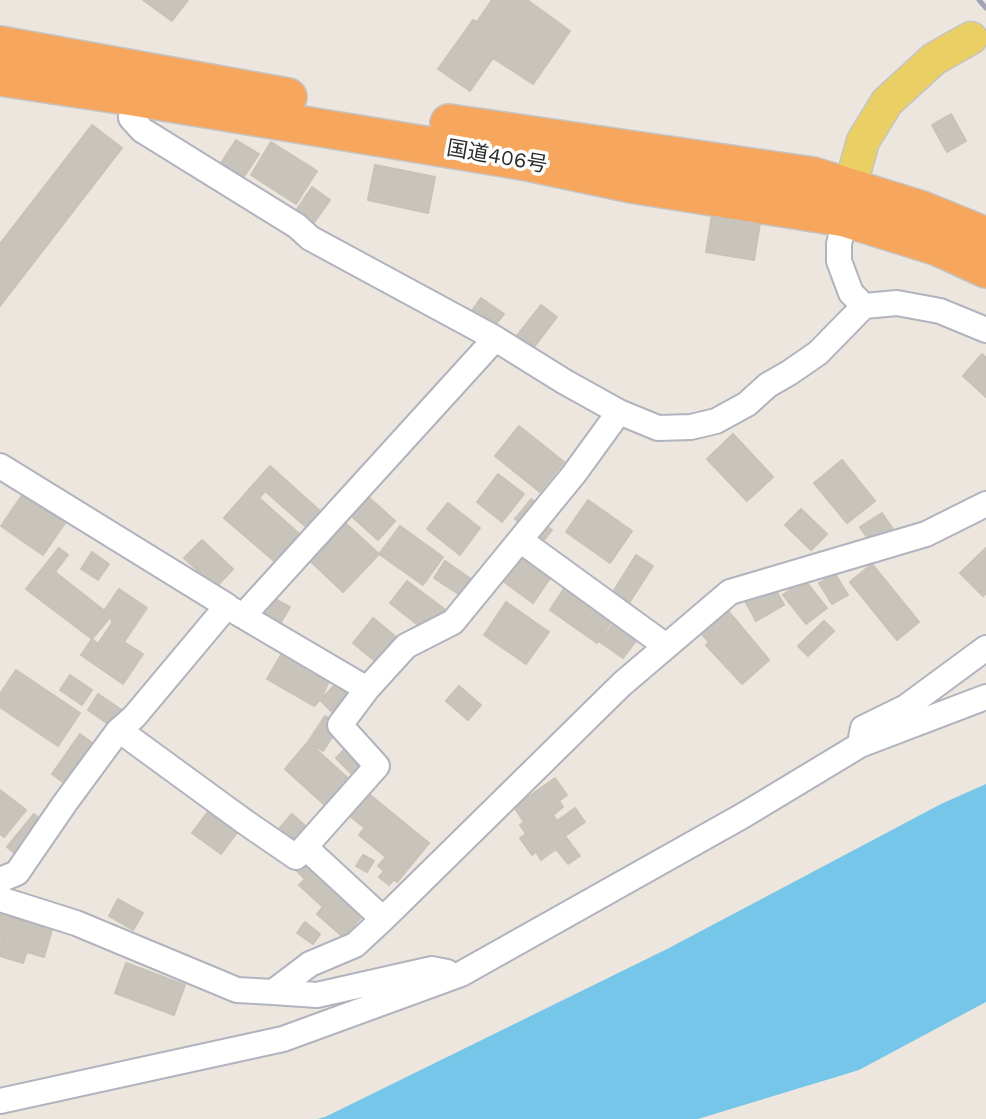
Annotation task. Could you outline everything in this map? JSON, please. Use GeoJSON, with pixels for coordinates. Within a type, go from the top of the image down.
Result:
{"type":"FeatureCollection","features":[{"type":"Feature","properties":{"kind":"highway","name":"国道406号"},"geometry":{"type":"LineString","coordinates":[[0,45],[364,110],[813,176],[847,203],[986,269]]}},
{"type":"Feature","properties":{"kind":"highway","name":"国道406号"},"geometry":{"type":"LineString","coordinates":[[0,77],[133,96],[522,161],[631,184],[922,210],[986,236]]}},
{"type":"Feature","properties":{"kind":"main road"},"geometry":{"type":"LineString","coordinates":[[847,203],[863,141],[887,102],[934,60],[971,38]]}},
{"type":"Feature","properties":{"kind":"street"},"geometry":{"type":"LineString","coordinates":[[133,96],[131,118],[142,130],[297,226],[310,238],[495,339],[619,412],[658,428],[691,427],[716,421],[747,404],[768,385],[818,352],[864,306],[897,303],[940,311],[986,330]]}},
{"type":"Feature","properties":{"kind":"street"},"geometry":{"type":"LineString","coordinates":[[847,203],[839,244],[839,261],[851,293],[864,306]]}},
{"type":"Feature","properties":{"kind":"street"},"geometry":{"type":"LineString","coordinates":[[0,880],[17,873],[119,730],[495,339]]}},
{"type":"Feature","properties":{"kind":"street"},"geometry":{"type":"LineString","coordinates":[[119,730],[296,857],[377,765],[340,725],[406,646],[453,622],[575,474],[619,412]]}},
{"type":"Feature","properties":{"kind":"street"},"geometry":{"type":"LineString","coordinates":[[0,466],[235,611],[368,689]]}},
{"type":"Feature","properties":{"kind":"street"},"geometry":{"type":"LineString","coordinates":[[273,992],[310,964],[355,945],[622,684],[730,592],[926,534],[986,503]]}},
{"type":"Feature","properties":{"kind":"street"},"geometry":{"type":"LineString","coordinates":[[520,540],[666,646]]}},
{"type":"Feature","properties":{"kind":"street"},"geometry":{"type":"LineString","coordinates":[[860,745],[863,728],[906,707],[986,648]]}},
{"type":"Feature","properties":{"kind":"street"},"geometry":{"type":"LineString","coordinates":[[0,1101],[283,1039],[461,974],[721,828],[860,745],[986,697]]}},
{"type":"Feature","properties":{"kind":"street"},"geometry":{"type":"LineString","coordinates":[[305,847],[383,919]]}},
{"type":"Feature","properties":{"kind":"street"},"geometry":{"type":"LineString","coordinates":[[0,899],[76,923],[237,990],[317,995],[432,969],[461,974]]}},
{"type":"Feature","properties":{"kind":"water"},"geometry":{"type":"Polygon","coordinates":[[[986,784],[986,1002],[859,1070],[698,1119],[317,1119],[669,948],[941,804],[986,784]]]}},
{"type":"Feature","properties":{"kind":"building"},"geometry":{"type":"Polygon","coordinates":[[[143,0],[188,0],[172,21],[143,0]]]}},
{"type":"Feature","properties":{"kind":"building"},"geometry":{"type":"Polygon","coordinates":[[[492,0],[527,0],[570,31],[533,84],[493,58],[470,91],[438,69],[473,20],[477,22],[492,0]]]}},
{"type":"Feature","properties":{"kind":"building"},"geometry":{"type":"Polygon","coordinates":[[[951,114],[966,141],[947,152],[932,125],[951,114]]]}},
{"type":"Feature","properties":{"kind":"building"},"geometry":{"type":"Polygon","coordinates":[[[92,125],[122,148],[0,306],[0,244],[92,125]]]}},
{"type":"Feature","properties":{"kind":"building"},"geometry":{"type":"Polygon","coordinates":[[[236,140],[259,154],[241,181],[219,166],[236,140]]]}},
{"type":"Feature","properties":{"kind":"building"},"geometry":{"type":"Polygon","coordinates":[[[271,142],[317,171],[296,204],[251,175],[271,142]]]}},
{"type":"Feature","properties":{"kind":"building"},"geometry":{"type":"Polygon","coordinates":[[[375,165],[435,177],[428,213],[368,200],[375,165]]]}},
{"type":"Feature","properties":{"kind":"building"},"geometry":{"type":"Polygon","coordinates":[[[312,187],[330,200],[311,227],[293,215],[312,187]]]}},
{"type":"Feature","properties":{"kind":"building"},"geometry":{"type":"Polygon","coordinates":[[[712,215],[760,223],[754,260],[706,252],[712,215]]]}},
{"type":"Feature","properties":{"kind":"building"},"geometry":{"type":"Polygon","coordinates":[[[481,298],[504,314],[493,328],[471,312],[481,298]]]}},
{"type":"Feature","properties":{"kind":"building"},"geometry":{"type":"Polygon","coordinates":[[[541,305],[557,317],[531,351],[515,338],[541,305]]]}},
{"type":"Feature","properties":{"kind":"building"},"geometry":{"type":"Polygon","coordinates":[[[982,354],[986,358],[986,397],[963,376],[982,354]]]}},
{"type":"Feature","properties":{"kind":"building"},"geometry":{"type":"Polygon","coordinates":[[[519,426],[564,462],[540,492],[495,456],[519,426]]]}},
{"type":"Feature","properties":{"kind":"building"},"geometry":{"type":"Polygon","coordinates":[[[733,434],[773,477],[747,501],[707,459],[733,434]]]}},
{"type":"Feature","properties":{"kind":"building"},"geometry":{"type":"Polygon","coordinates":[[[842,460],[875,501],[847,523],[814,483],[842,460]]]}},
{"type":"Feature","properties":{"kind":"building"},"geometry":{"type":"Polygon","coordinates":[[[270,466],[319,510],[305,526],[265,491],[259,498],[304,538],[280,566],[224,518],[270,466]]]}},
{"type":"Feature","properties":{"kind":"building"},"geometry":{"type":"Polygon","coordinates":[[[498,474],[524,494],[502,522],[477,502],[498,474]]]}},
{"type":"Feature","properties":{"kind":"building"},"geometry":{"type":"Polygon","coordinates":[[[364,493],[395,521],[378,540],[347,512],[364,493]]]}},
{"type":"Feature","properties":{"kind":"building"},"geometry":{"type":"Polygon","coordinates":[[[23,494],[65,523],[43,555],[1,526],[23,494]]]}},
{"type":"Feature","properties":{"kind":"building"},"geometry":{"type":"Polygon","coordinates":[[[531,499],[541,507],[525,527],[515,519],[531,499]]]}},
{"type":"Feature","properties":{"kind":"building"},"geometry":{"type":"Polygon","coordinates":[[[588,500],[632,531],[610,563],[566,532],[588,500]]]}},
{"type":"Feature","properties":{"kind":"building"},"geometry":{"type":"Polygon","coordinates":[[[448,503],[480,528],[460,555],[427,529],[448,503]]]}},
{"type":"Feature","properties":{"kind":"building"},"geometry":{"type":"Polygon","coordinates":[[[801,509],[827,534],[811,550],[785,525],[801,509]]]}},
{"type":"Feature","properties":{"kind":"building"},"geometry":{"type":"Polygon","coordinates":[[[882,513],[895,532],[874,547],[860,527],[882,513]]]}},
{"type":"Feature","properties":{"kind":"building"},"geometry":{"type":"Polygon","coordinates":[[[340,518],[379,554],[343,592],[305,556],[340,518]]]}},
{"type":"Feature","properties":{"kind":"building"},"geometry":{"type":"Polygon","coordinates":[[[544,524],[552,530],[541,544],[533,537],[544,524]]]}},
{"type":"Feature","properties":{"kind":"building"},"geometry":{"type":"Polygon","coordinates":[[[400,526],[443,557],[423,585],[379,554],[400,526]]]}},
{"type":"Feature","properties":{"kind":"building"},"geometry":{"type":"Polygon","coordinates":[[[202,540],[233,569],[216,587],[184,558],[202,540]]]}},
{"type":"Feature","properties":{"kind":"building"},"geometry":{"type":"Polygon","coordinates":[[[59,548],[68,555],[55,572],[111,616],[92,639],[26,589],[59,548]]]}},
{"type":"Feature","properties":{"kind":"building"},"geometry":{"type":"Polygon","coordinates":[[[986,548],[986,593],[983,596],[960,573],[986,548]]]}},
{"type":"Feature","properties":{"kind":"building"},"geometry":{"type":"Polygon","coordinates":[[[520,551],[553,574],[533,603],[500,579],[520,551]]]}},
{"type":"Feature","properties":{"kind":"building"},"geometry":{"type":"Polygon","coordinates":[[[92,552],[109,564],[98,580],[81,569],[92,552]]]}},
{"type":"Feature","properties":{"kind":"building"},"geometry":{"type":"Polygon","coordinates":[[[636,555],[653,566],[629,603],[613,592],[636,555]]]}},
{"type":"Feature","properties":{"kind":"building"},"geometry":{"type":"Polygon","coordinates":[[[445,561],[474,581],[463,597],[434,578],[445,561]]]}},
{"type":"Feature","properties":{"kind":"building"},"geometry":{"type":"Polygon","coordinates":[[[872,564],[919,622],[897,640],[850,582],[872,564]]]}},
{"type":"Feature","properties":{"kind":"building"},"geometry":{"type":"Polygon","coordinates":[[[835,574],[848,595],[832,604],[819,583],[835,574]]]}},
{"type":"Feature","properties":{"kind":"building"},"geometry":{"type":"Polygon","coordinates":[[[804,579],[827,608],[806,624],[783,595],[804,579]]]}},
{"type":"Feature","properties":{"kind":"building"},"geometry":{"type":"Polygon","coordinates":[[[407,581],[447,611],[444,618],[418,625],[390,603],[407,581]]]}},
{"type":"Feature","properties":{"kind":"building"},"geometry":{"type":"Polygon","coordinates":[[[569,581],[617,614],[597,643],[550,610],[569,581]]]}},
{"type":"Feature","properties":{"kind":"building"},"geometry":{"type":"Polygon","coordinates":[[[772,583],[784,605],[756,621],[744,599],[772,583]]]}},
{"type":"Feature","properties":{"kind":"building"},"geometry":{"type":"Polygon","coordinates":[[[119,589],[147,608],[124,642],[143,654],[123,684],[81,655],[92,639],[98,644],[112,623],[111,616],[104,611],[119,589]]]}},
{"type":"Feature","properties":{"kind":"building"},"geometry":{"type":"Polygon","coordinates":[[[272,597],[290,607],[280,624],[262,614],[272,597]]]}},
{"type":"Feature","properties":{"kind":"building"},"geometry":{"type":"Polygon","coordinates":[[[506,602],[549,632],[526,664],[484,635],[506,602]]]}},
{"type":"Feature","properties":{"kind":"building"},"geometry":{"type":"Polygon","coordinates":[[[722,604],[735,619],[710,643],[696,628],[722,604]]]}},
{"type":"Feature","properties":{"kind":"building"},"geometry":{"type":"Polygon","coordinates":[[[619,616],[642,633],[623,658],[600,642],[619,616]]]}},
{"type":"Feature","properties":{"kind":"building"},"geometry":{"type":"Polygon","coordinates":[[[373,618],[401,641],[381,666],[353,643],[373,618]]]}},
{"type":"Feature","properties":{"kind":"building"},"geometry":{"type":"Polygon","coordinates":[[[735,619],[769,660],[742,684],[706,645],[735,619]]]}},
{"type":"Feature","properties":{"kind":"building"},"geometry":{"type":"Polygon","coordinates":[[[824,621],[834,631],[808,656],[798,646],[824,621]]]}},
{"type":"Feature","properties":{"kind":"building"},"geometry":{"type":"Polygon","coordinates":[[[284,650],[331,677],[320,700],[314,706],[267,679],[284,650]]]}},
{"type":"Feature","properties":{"kind":"building"},"geometry":{"type":"Polygon","coordinates":[[[16,670],[80,713],[58,746],[0,707],[0,694],[16,670]]]}},
{"type":"Feature","properties":{"kind":"building"},"geometry":{"type":"Polygon","coordinates":[[[70,675],[92,690],[82,705],[60,690],[70,675]]]}},
{"type":"Feature","properties":{"kind":"building"},"geometry":{"type":"Polygon","coordinates":[[[342,678],[357,692],[335,715],[320,700],[342,678]]]}},
{"type":"Feature","properties":{"kind":"building"},"geometry":{"type":"Polygon","coordinates":[[[459,686],[481,705],[468,720],[446,701],[459,686]]]}},
{"type":"Feature","properties":{"kind":"building"},"geometry":{"type":"Polygon","coordinates":[[[98,694],[122,710],[111,726],[88,710],[98,694]]]}},
{"type":"Feature","properties":{"kind":"building"},"geometry":{"type":"Polygon","coordinates":[[[325,716],[340,725],[323,751],[308,742],[325,716]]]}},
{"type":"Feature","properties":{"kind":"building"},"geometry":{"type":"Polygon","coordinates":[[[80,734],[92,743],[64,783],[52,774],[80,734]]]}},
{"type":"Feature","properties":{"kind":"building"},"geometry":{"type":"Polygon","coordinates":[[[308,742],[352,782],[328,808],[285,769],[308,742]]]}},
{"type":"Feature","properties":{"kind":"building"},"geometry":{"type":"Polygon","coordinates":[[[347,747],[364,764],[353,775],[336,758],[347,747]]]}},
{"type":"Feature","properties":{"kind":"building"},"geometry":{"type":"Polygon","coordinates":[[[555,778],[567,795],[559,801],[563,807],[553,815],[557,821],[575,808],[585,822],[565,836],[580,856],[568,864],[556,849],[541,860],[536,852],[532,855],[520,838],[526,834],[520,825],[524,822],[514,807],[555,778]]]}},
{"type":"Feature","properties":{"kind":"building"},"geometry":{"type":"Polygon","coordinates":[[[0,790],[26,810],[4,837],[0,834],[0,790]]]}},
{"type":"Feature","properties":{"kind":"building"},"geometry":{"type":"Polygon","coordinates":[[[365,791],[429,843],[397,882],[394,879],[389,885],[379,877],[384,871],[378,866],[386,857],[359,835],[365,828],[346,813],[365,791]]]}},
{"type":"Feature","properties":{"kind":"building"},"geometry":{"type":"Polygon","coordinates":[[[216,801],[245,822],[221,854],[192,833],[216,801]]]}},
{"type":"Feature","properties":{"kind":"building"},"geometry":{"type":"Polygon","coordinates":[[[34,814],[45,823],[18,856],[7,847],[34,814]]]}},
{"type":"Feature","properties":{"kind":"building"},"geometry":{"type":"Polygon","coordinates":[[[292,814],[311,831],[297,847],[277,831],[292,814]]]}},
{"type":"Feature","properties":{"kind":"building"},"geometry":{"type":"Polygon","coordinates":[[[363,855],[374,861],[367,872],[356,866],[363,855]]]}},
{"type":"Feature","properties":{"kind":"building"},"geometry":{"type":"Polygon","coordinates":[[[306,857],[366,912],[343,937],[317,914],[323,907],[299,885],[305,879],[295,869],[306,857]]]}},
{"type":"Feature","properties":{"kind":"building"},"geometry":{"type":"Polygon","coordinates":[[[118,899],[143,913],[133,930],[109,916],[118,899]]]}},
{"type":"Feature","properties":{"kind":"building"},"geometry":{"type":"Polygon","coordinates":[[[0,913],[10,916],[2,940],[0,939],[0,913]]]}},
{"type":"Feature","properties":{"kind":"building"},"geometry":{"type":"Polygon","coordinates":[[[10,916],[52,930],[44,957],[27,952],[23,963],[0,956],[0,946],[10,916]]]}},
{"type":"Feature","properties":{"kind":"building"},"geometry":{"type":"Polygon","coordinates":[[[305,922],[320,934],[313,944],[297,933],[305,922]]]}},
{"type":"Feature","properties":{"kind":"building"},"geometry":{"type":"Polygon","coordinates":[[[126,963],[185,985],[174,1015],[115,993],[126,963]]]}},
{"type":"Feature","properties":{"kind":"railway"},"geometry":{"type":"LineString","coordinates":[[979,0],[986,8]]}}]}
